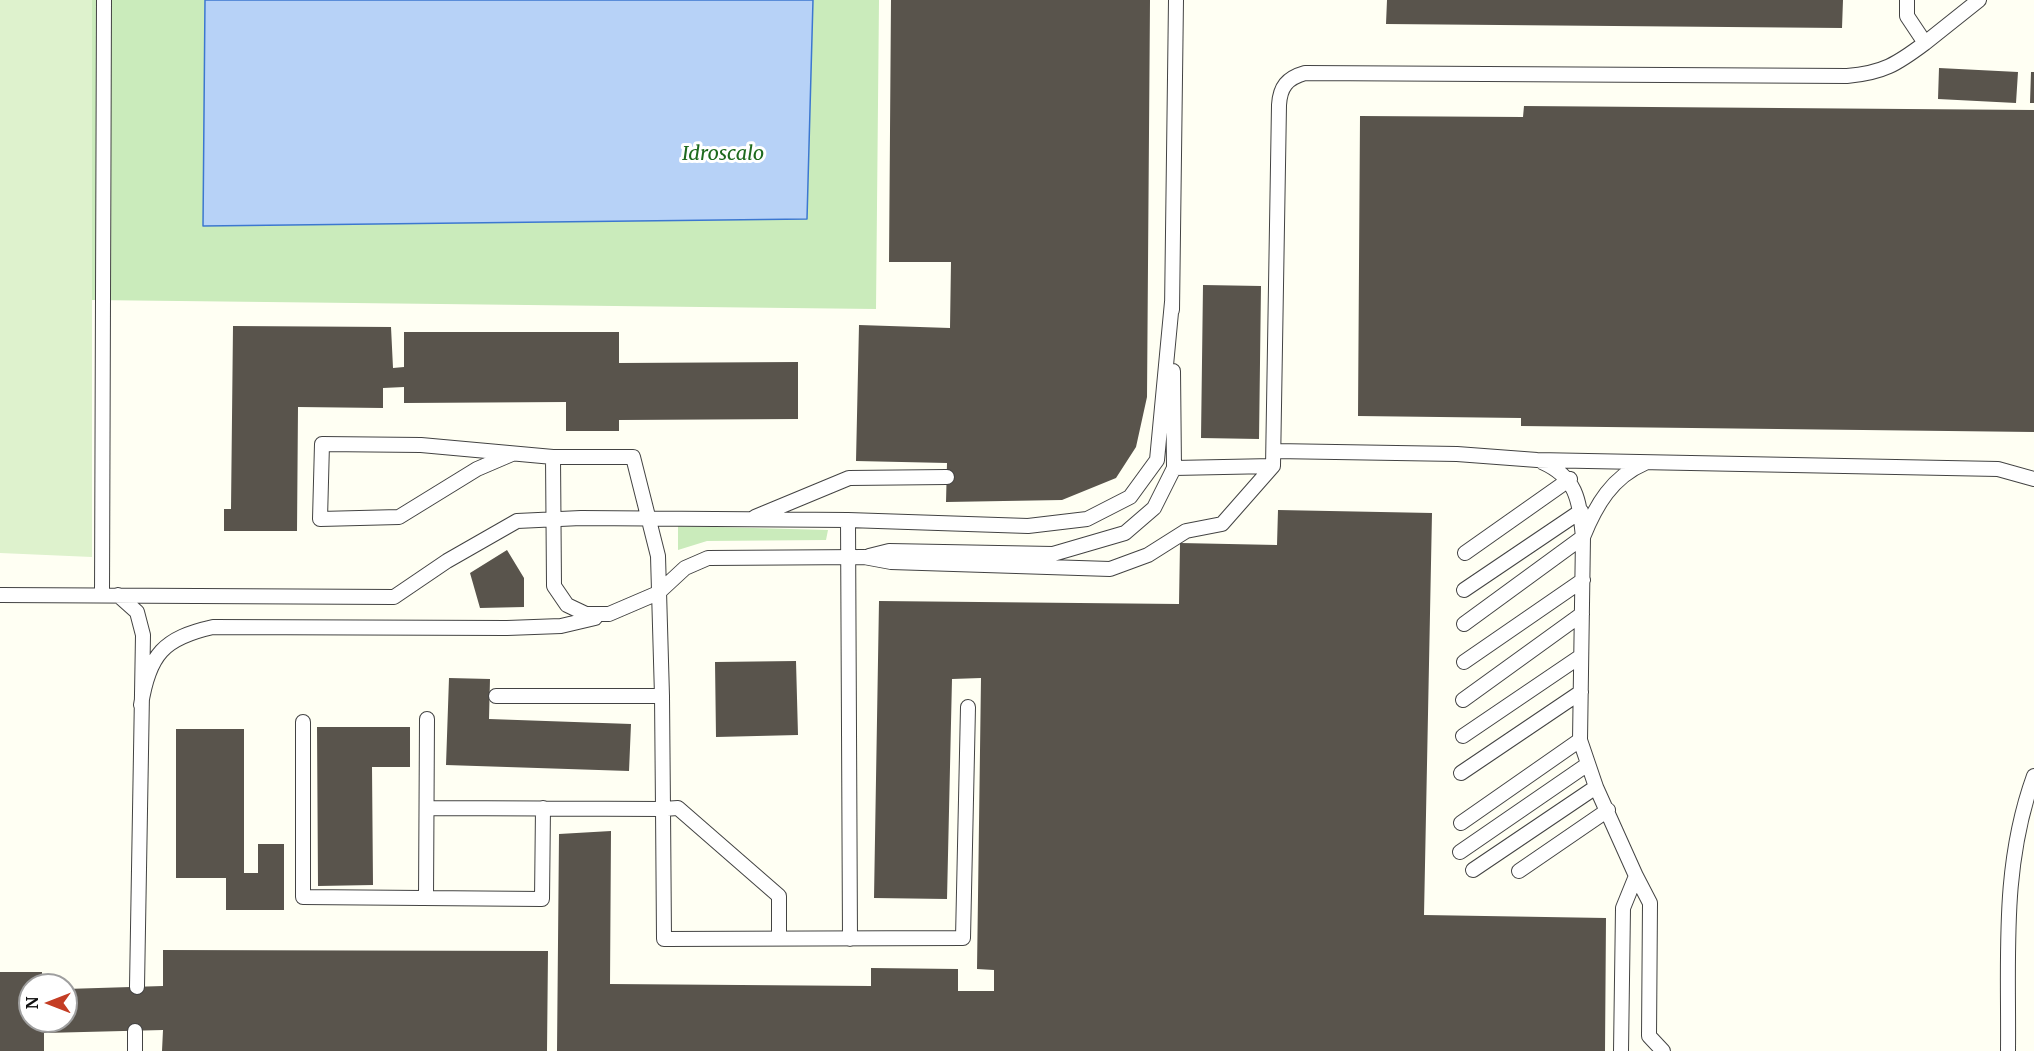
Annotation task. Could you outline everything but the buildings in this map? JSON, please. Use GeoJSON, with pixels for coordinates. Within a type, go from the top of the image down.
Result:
{"type":"FeatureCollection","features":[{"type":"Feature","properties":{"kind":"lane"},"geometry":{"type":"LineString","coordinates":[[102,594],[104,0]]}},
{"type":"Feature","properties":{"kind":"lane"},"geometry":{"type":"LineString","coordinates":[[864,557],[889,551],[1053,554],[1125,533],[1154,508],[1174,468],[1172,302],[1176,0]]}},
{"type":"Feature","properties":{"kind":"lane"},"geometry":{"type":"LineString","coordinates":[[1907,0],[1906,16],[1926,43]]}},
{"type":"Feature","properties":{"kind":"lane"},"geometry":{"type":"LineString","coordinates":[[141,705],[146,675],[160,652],[183,634],[213,627],[507,628],[561,626],[609,614],[658,593],[685,568],[708,558],[864,557],[891,562],[1110,569],[1148,555],[1186,531],[1222,524],[1273,466],[1279,105],[1280,90],[1292,77],[1305,73],[1847,76],[1872,74],[1894,66],[1979,0]]}},
{"type":"Feature","properties":{"kind":"lane"},"geometry":{"type":"LineString","coordinates":[[0,595],[394,597],[447,561],[517,521],[749,519],[1028,526],[1087,519],[1130,497],[1157,460],[1172,302]]}},
{"type":"Feature","properties":{"kind":"lane"},"geometry":{"type":"LineString","coordinates":[[512,454],[477,469],[399,517],[320,519],[322,444],[421,445],[553,457],[633,457],[658,556],[662,696],[664,939],[963,938],[968,707]]}},
{"type":"Feature","properties":{"kind":"lane"},"geometry":{"type":"LineString","coordinates":[[1275,451],[1457,454],[1537,460],[1998,469],[2034,478]]}},
{"type":"Feature","properties":{"kind":"lane"},"geometry":{"type":"LineString","coordinates":[[553,457],[554,586],[567,605],[586,614],[609,614]]}},
{"type":"Feature","properties":{"kind":"lane"},"geometry":{"type":"LineString","coordinates":[[1537,460],[1556,468],[1570,479],[1581,512],[1583,580],[1580,740],[1596,787],[1650,903],[1649,1051]]}},
{"type":"Feature","properties":{"kind":"lane"},"geometry":{"type":"LineString","coordinates":[[1464,624],[1583,537],[1591,519],[1616,480],[1629,470],[1650,461]]}},
{"type":"Feature","properties":{"kind":"lane"},"geometry":{"type":"LineString","coordinates":[[1174,468],[1273,466]]}},
{"type":"Feature","properties":{"kind":"lane"},"geometry":{"type":"LineString","coordinates":[[749,519],[849,478],[947,477]]}},
{"type":"Feature","properties":{"kind":"lane"},"geometry":{"type":"LineString","coordinates":[[1465,554],[1570,479]]}},
{"type":"Feature","properties":{"kind":"lane"},"geometry":{"type":"LineString","coordinates":[[1464,590],[1581,512]]}},
{"type":"Feature","properties":{"kind":"lane"},"geometry":{"type":"LineString","coordinates":[[848,520],[850,939]]}},
{"type":"Feature","properties":{"kind":"lane"},"geometry":{"type":"LineString","coordinates":[[1464,662],[1583,580]]}},
{"type":"Feature","properties":{"kind":"lane"},"geometry":{"type":"LineString","coordinates":[[118,595],[137,612],[141,622],[137,987]]}},
{"type":"Feature","properties":{"kind":"lane"},"geometry":{"type":"LineString","coordinates":[[1463,700],[1582,614]]}},
{"type":"Feature","properties":{"kind":"lane"},"geometry":{"type":"LineString","coordinates":[[1463,736],[1581,656]]}},
{"type":"Feature","properties":{"kind":"lane"},"geometry":{"type":"LineString","coordinates":[[1461,773],[1581,692]]}},
{"type":"Feature","properties":{"kind":"lane"},"geometry":{"type":"LineString","coordinates":[[496,696],[662,696]]}},
{"type":"Feature","properties":{"kind":"lane"},"geometry":{"type":"LineString","coordinates":[[426,898],[427,719]]}},
{"type":"Feature","properties":{"kind":"lane"},"geometry":{"type":"LineString","coordinates":[[303,722],[303,897],[542,899],[543,808]]}},
{"type":"Feature","properties":{"kind":"lane"},"geometry":{"type":"LineString","coordinates":[[1461,823],[1580,740]]}},
{"type":"Feature","properties":{"kind":"lane"},"geometry":{"type":"LineString","coordinates":[[1460,852],[1588,764]]}},
{"type":"Feature","properties":{"kind":"lane"},"geometry":{"type":"LineString","coordinates":[[2008,1051],[2009,887],[2015,839],[2034,776]]}},
{"type":"Feature","properties":{"kind":"lane"},"geometry":{"type":"LineString","coordinates":[[1473,870],[1596,787]]}},
{"type":"Feature","properties":{"kind":"lane"},"geometry":{"type":"LineString","coordinates":[[427,807],[678,808],[779,896],[779,938]]}},
{"type":"Feature","properties":{"kind":"lane"},"geometry":{"type":"LineString","coordinates":[[1519,871],[1608,810]]}},
{"type":"Feature","properties":{"kind":"lane"},"geometry":{"type":"LineString","coordinates":[[1621,1051],[1623,908],[1636,876]]}},
{"type":"Feature","properties":{"kind":"lane"},"geometry":{"type":"LineString","coordinates":[[135,1030],[135,1051]]}},
{"type":"Feature","properties":{"kind":"lane"},"geometry":{"type":"LineString","coordinates":[[1649,1036],[1663,1051]]}},
{"type":"Feature","properties":{"kind":"green space"},"geometry":{"type":"Polygon","coordinates":[[[0,0],[92,0],[92,557],[0,553],[0,0]]]}},
{"type":"Feature","properties":{"kind":"green space","name":"Idroscalo"},"geometry":{"type":"Polygon","coordinates":[[[92,0],[879,0],[876,309],[92,300],[92,0]]]}},
{"type":"Feature","properties":{"kind":"green space"},"geometry":{"type":"Polygon","coordinates":[[[678,526],[828,530],[826,540],[707,541],[678,550],[678,526]]]}},
{"type":"Feature","properties":{"kind":"water","name":"Idroscalo"},"geometry":{"type":"Polygon","coordinates":[[[205,0],[813,0],[807,219],[203,226],[205,0]]]}}]}
